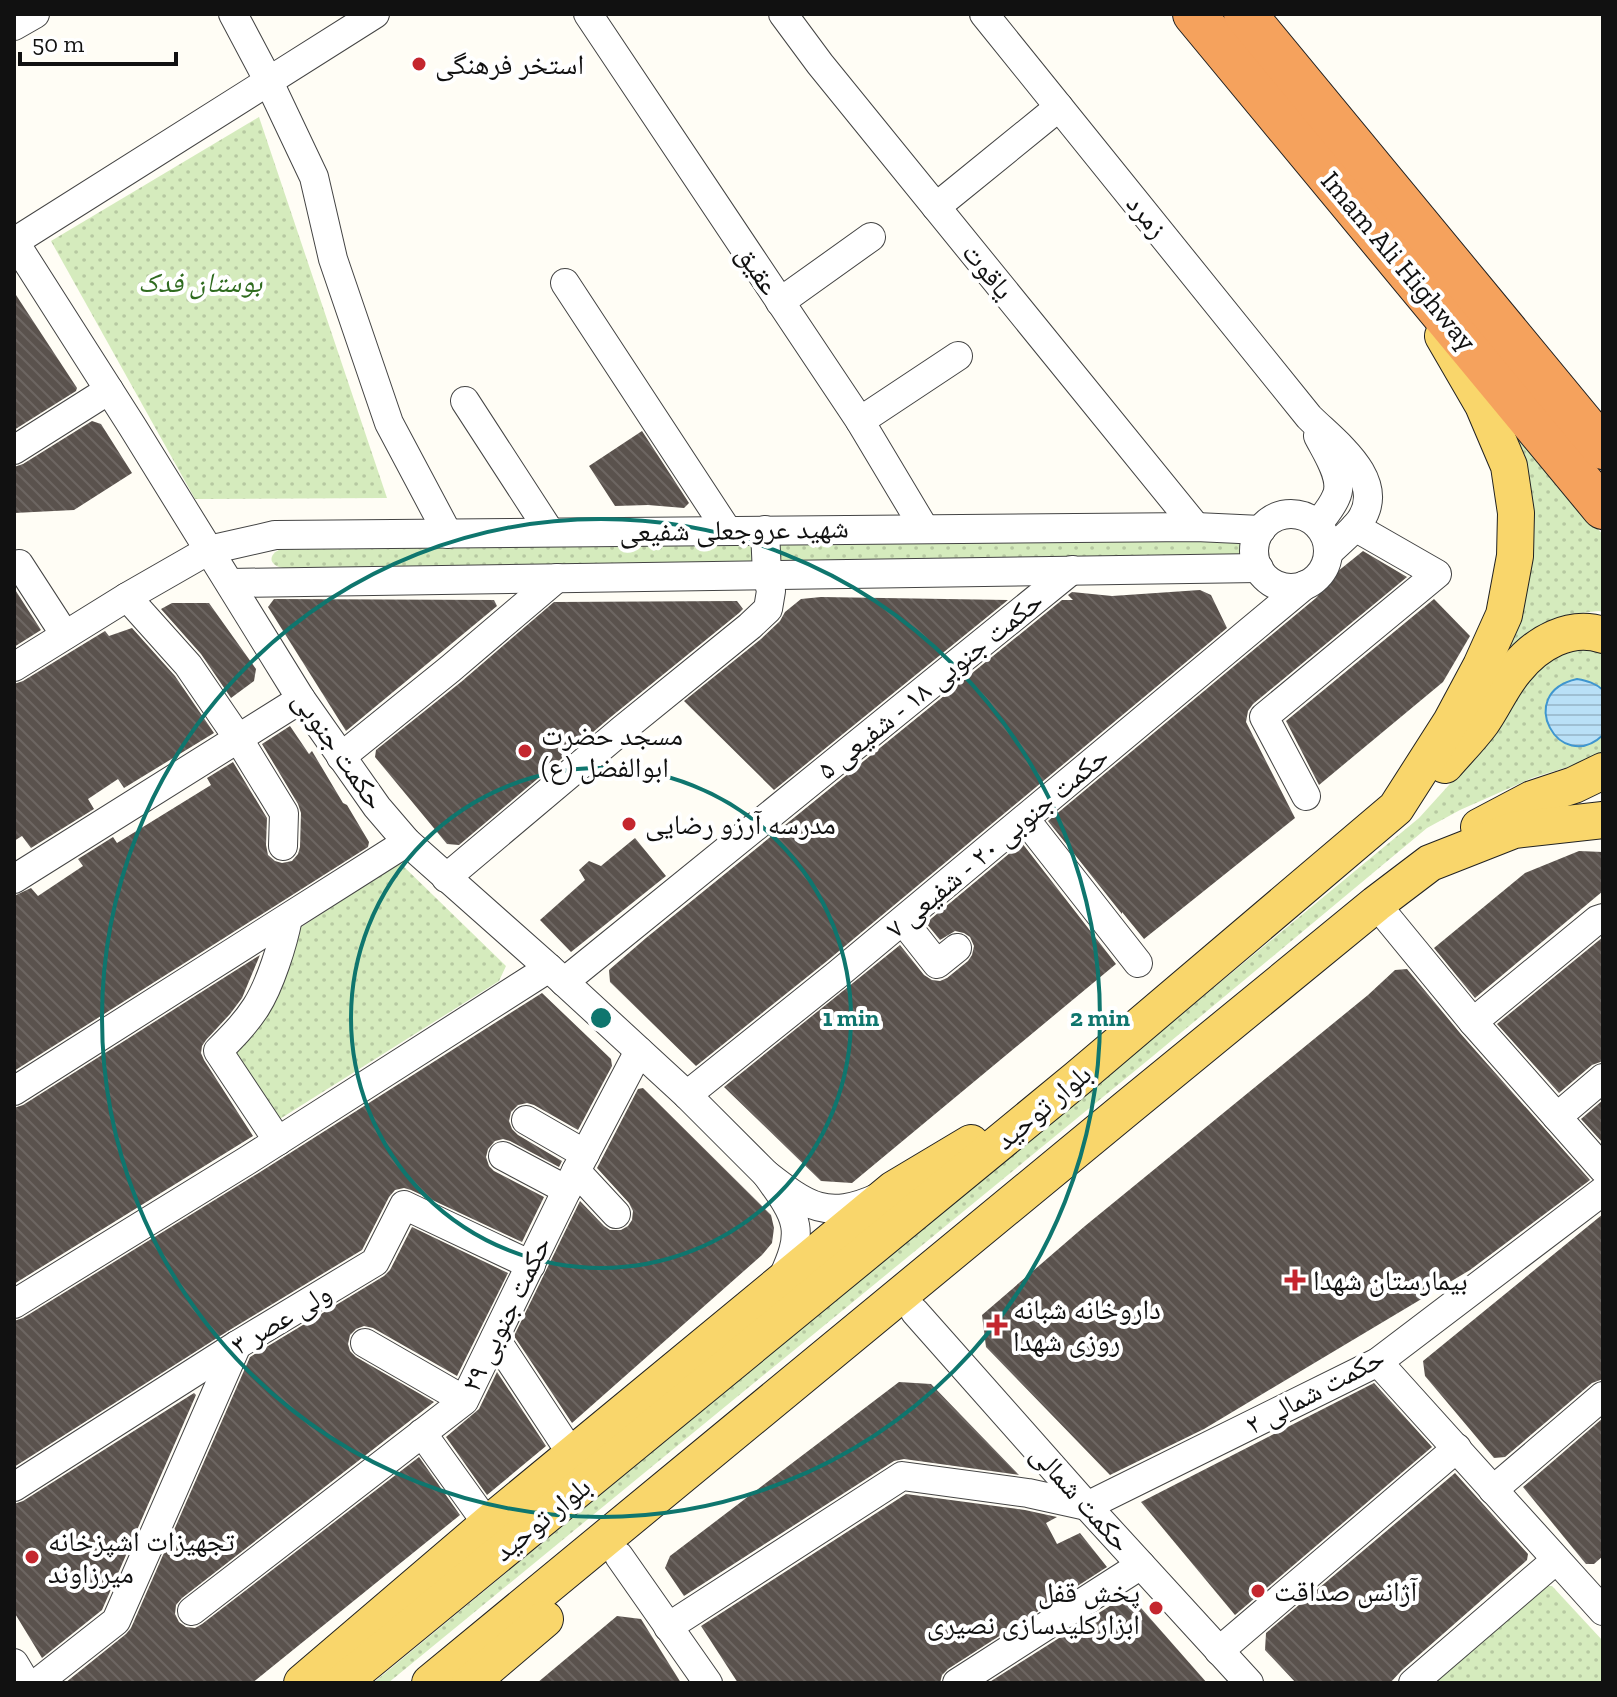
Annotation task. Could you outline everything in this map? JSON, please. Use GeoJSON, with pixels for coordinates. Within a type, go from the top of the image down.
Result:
{"type":"FeatureCollection","features":[{"type":"Feature","properties":{"kind":"highway","name":"Imam Ali Highway"},"geometry":{"type":"LineString","coordinates":[[1194,14],[1603,508]]}},
{"type":"Feature","properties":{"kind":"highway","name":"Imam Ali Highway"},"geometry":{"type":"LineString","coordinates":[[1245,14],[1603,448]]}},
{"type":"Feature","properties":{"kind":"main road","name":"بلوار توحید"},"geometry":{"type":"LineString","coordinates":[[342,1683],[1078,1078],[1396,808],[1451,722],[1504,615],[1515,556],[1516,513],[1509,466],[1483,405],[1450,346],[1348,200]]}},
{"type":"Feature","properties":{"kind":"main road"},"geometry":{"type":"LineString","coordinates":[[1396,808],[1442,769],[1481,723],[1516,669],[1541,645],[1566,633],[1589,630],[1603,635]]}},
{"type":"Feature","properties":{"kind":"main road"},"geometry":{"type":"LineString","coordinates":[[1430,863],[1480,826],[1532,799],[1603,771]]}},
{"type":"Feature","properties":{"kind":"main road","name":"بلوار توحید"},"geometry":{"type":"LineString","coordinates":[[430,1683],[1376,904],[1430,863],[1514,830],[1603,820]]}},
{"type":"Feature","properties":{"kind":"main road"},"geometry":{"type":"LineString","coordinates":[[302,1683],[488,1524],[894,1189],[1078,1078]]}},
{"type":"Feature","properties":{"kind":"main road"},"geometry":{"type":"LineString","coordinates":[[470,1683],[982,1256],[1108,1124]]}},
{"type":"Feature","properties":{"kind":"street"},"geometry":{"type":"LineString","coordinates":[[14,26],[35,14]]}},
{"type":"Feature","properties":{"kind":"street"},"geometry":{"type":"LineString","coordinates":[[233,14],[314,177],[333,259],[389,423],[448,534]]}},
{"type":"Feature","properties":{"kind":"street"},"geometry":{"type":"LineString","coordinates":[[14,241],[375,14]]}},
{"type":"Feature","properties":{"kind":"street","name":"عقیق"},"geometry":{"type":"LineString","coordinates":[[588,14],[860,421],[924,528]]}},
{"type":"Feature","properties":{"kind":"street","name":"یاقوت"},"geometry":{"type":"LineString","coordinates":[[783,14],[820,64],[1196,527]]}},
{"type":"Feature","properties":{"kind":"street","name":"زمرد"},"geometry":{"type":"LineString","coordinates":[[984,14],[1309,417],[1363,474],[1368,490],[1364,514],[1328,553]]}},
{"type":"Feature","properties":{"kind":"street"},"geometry":{"type":"LineString","coordinates":[[936,207],[1059,107]]}},
{"type":"Feature","properties":{"kind":"street"},"geometry":{"type":"LineString","coordinates":[[780,302],[871,237]]}},
{"type":"Feature","properties":{"kind":"street","name":"حکمت جنوبی"},"geometry":{"type":"LineString","coordinates":[[14,241],[301,699],[377,807],[407,842],[687,1095],[766,1174]]}},
{"type":"Feature","properties":{"kind":"street"},"geometry":{"type":"LineString","coordinates":[[565,283],[727,530]]}},
{"type":"Feature","properties":{"kind":"street"},"geometry":{"type":"LineString","coordinates":[[860,421],[958,356]]}},
{"type":"Feature","properties":{"kind":"street"},"geometry":{"type":"LineString","coordinates":[[14,450],[109,390]]}},
{"type":"Feature","properties":{"kind":"street"},"geometry":{"type":"LineString","coordinates":[[465,401],[550,532]]}},
{"type":"Feature","properties":{"kind":"street","name":"زمرد"},"geometry":{"type":"LineString","coordinates":[[1309,417],[1338,482],[1337,497],[1318,524]]}},
{"type":"Feature","properties":{"kind":"street"},"geometry":{"type":"LineString","coordinates":[[1284,514],[1308,517],[1318,524],[1325,534],[1328,553],[1323,569],[1315,579],[1293,587],[1270,581],[1255,561],[1254,549],[1261,530],[1273,518],[1284,514]]}},
{"type":"Feature","properties":{"kind":"street","name":"شهید عروجعلی شفیعی"},"geometry":{"type":"LineString","coordinates":[[14,667],[209,550],[275,535],[924,528],[1196,527],[1261,530]]}},
{"type":"Feature","properties":{"kind":"street"},"geometry":{"type":"LineString","coordinates":[[1306,796],[1264,717],[1437,574],[1355,527]]}},
{"type":"Feature","properties":{"kind":"street"},"geometry":{"type":"LineString","coordinates":[[446,878],[768,609],[771,591],[767,575],[765,530]]}},
{"type":"Feature","properties":{"kind":"street"},"geometry":{"type":"LineString","coordinates":[[275,535],[258,555],[259,564],[266,574],[281,583]]}},
{"type":"Feature","properties":{"kind":"street"},"geometry":{"type":"LineString","coordinates":[[19,564],[65,635]]}},
{"type":"Feature","properties":{"kind":"street","name":"شهید عروجعلی شفیعی"},"geometry":{"type":"LineString","coordinates":[[230,583],[1259,568]]}},
{"type":"Feature","properties":{"kind":"street","name":"حکمت جنوبی ۱۸ - شفیعی ۵"},"geometry":{"type":"LineString","coordinates":[[14,1304],[278,1141],[557,975],[1072,570]]}},
{"type":"Feature","properties":{"kind":"street"},"geometry":{"type":"LineString","coordinates":[[341,757],[557,578]]}},
{"type":"Feature","properties":{"kind":"street","name":"حکمت جنوبی ۲۰ - شفیعی ۷"},"geometry":{"type":"LineString","coordinates":[[687,1095],[903,921],[1305,585]]}},
{"type":"Feature","properties":{"kind":"street"},"geometry":{"type":"LineString","coordinates":[[127,597],[188,665],[238,738],[284,813],[283,846]]}},
{"type":"Feature","properties":{"kind":"street"},"geometry":{"type":"LineString","coordinates":[[14,879],[301,699]]}},
{"type":"Feature","properties":{"kind":"street"},"geometry":{"type":"LineString","coordinates":[[1025,819],[1138,963]]}},
{"type":"Feature","properties":{"kind":"street"},"geometry":{"type":"LineString","coordinates":[[14,1091],[407,842]]}},
{"type":"Feature","properties":{"kind":"street"},"geometry":{"type":"LineString","coordinates":[[1376,904],[1473,1022],[1603,1169]]}},
{"type":"Feature","properties":{"kind":"street"},"geometry":{"type":"LineString","coordinates":[[278,1141],[218,1051],[258,1005],[284,941],[288,918]]}},
{"type":"Feature","properties":{"kind":"street"},"geometry":{"type":"LineString","coordinates":[[1473,1022],[1603,918]]}},
{"type":"Feature","properties":{"kind":"street"},"geometry":{"type":"LineString","coordinates":[[903,921],[937,964],[957,948]]}},
{"type":"Feature","properties":{"kind":"street","name":"حکمت جنوبی ۲۹"},"geometry":{"type":"LineString","coordinates":[[192,1611],[464,1400],[639,1051]]}},
{"type":"Feature","properties":{"kind":"street"},"geometry":{"type":"LineString","coordinates":[[1557,1117],[1603,1078]]}},
{"type":"Feature","properties":{"kind":"street"},"geometry":{"type":"LineString","coordinates":[[526,1120],[616,1214]]}},
{"type":"Feature","properties":{"kind":"street"},"geometry":{"type":"LineString","coordinates":[[503,1156],[576,1172]]}},
{"type":"Feature","properties":{"kind":"street"},"geometry":{"type":"LineString","coordinates":[[766,1174],[810,1205],[834,1209],[860,1206],[894,1189]]}},
{"type":"Feature","properties":{"kind":"street"},"geometry":{"type":"LineString","coordinates":[[766,1174],[787,1202],[795,1219],[792,1260],[780,1284]]}},
{"type":"Feature","properties":{"kind":"street","name":"حکمت شمالی ۲"},"geometry":{"type":"LineString","coordinates":[[1087,1506],[1378,1362],[1603,1191]]}},
{"type":"Feature","properties":{"kind":"street","name":"ولی عصر ۳"},"geometry":{"type":"LineString","coordinates":[[14,1487],[237,1345],[375,1262],[404,1205],[531,1265]]}},
{"type":"Feature","properties":{"kind":"street","name":"حکمت شمالی"},"geometry":{"type":"LineString","coordinates":[[915,1312],[1249,1683]]}},
{"type":"Feature","properties":{"kind":"street"},"geometry":{"type":"LineString","coordinates":[[495,1338],[565,1444]]}},
{"type":"Feature","properties":{"kind":"street"},"geometry":{"type":"LineString","coordinates":[[365,1343],[464,1400]]}},
{"type":"Feature","properties":{"kind":"street"},"geometry":{"type":"LineString","coordinates":[[37,1683],[116,1621],[237,1345]]}},
{"type":"Feature","properties":{"kind":"street"},"geometry":{"type":"LineString","coordinates":[[1378,1362],[1556,1560],[1600,1601]]}},
{"type":"Feature","properties":{"kind":"street"},"geometry":{"type":"LineString","coordinates":[[176,1384],[202,1384],[208,1388],[212,1406]]}},
{"type":"Feature","properties":{"kind":"street"},"geometry":{"type":"LineString","coordinates":[[1493,1490],[1603,1396]]}},
{"type":"Feature","properties":{"kind":"street"},"geometry":{"type":"LineString","coordinates":[[422,1433],[478,1511]]}},
{"type":"Feature","properties":{"kind":"street"},"geometry":{"type":"LineString","coordinates":[[1219,1651],[1457,1448]]}},
{"type":"Feature","properties":{"kind":"street"},"geometry":{"type":"LineString","coordinates":[[668,1627],[902,1476],[1028,1493],[1087,1506]]}},
{"type":"Feature","properties":{"kind":"street"},"geometry":{"type":"LineString","coordinates":[[619,1556],[708,1683]]}},
{"type":"Feature","properties":{"kind":"street"},"geometry":{"type":"LineString","coordinates":[[1413,1683],[1556,1560]]}},
{"type":"Feature","properties":{"kind":"street"},"geometry":{"type":"LineString","coordinates":[[957,1683],[1141,1565]]}},
{"type":"Feature","properties":{"kind":"street"},"geometry":{"type":"LineString","coordinates":[[14,1663],[26,1683]]}},
{"type":"Feature","properties":{"kind":"green space","name":"بوستان فدک"},"geometry":{"type":"Polygon","coordinates":[[[259,117],[387,498],[195,499],[51,241],[259,117]]]}},
{"type":"Feature","properties":{"kind":"green space"},"geometry":{"type":"Polygon","coordinates":[[[1511,426],[1603,535],[1603,612],[1570,614],[1535,630],[1503,654],[1511,426]]]}},
{"type":"Feature","properties":{"kind":"green space"},"geometry":{"type":"Polygon","coordinates":[[[1246,537],[1246,555],[780,561],[776,546],[780,542],[1246,537]]]}},
{"type":"Feature","properties":{"kind":"green space"},"geometry":{"type":"Polygon","coordinates":[[[746,542],[752,546],[753,560],[748,563],[283,568],[272,561],[276,552],[285,548],[746,542]]]}},
{"type":"Feature","properties":{"kind":"green space"},"geometry":{"type":"Polygon","coordinates":[[[1603,648],[1603,756],[1532,778],[1427,828],[388,1683],[373,1683],[1419,818],[1478,753],[1525,683],[1554,651],[1603,648]]]}},
{"type":"Feature","properties":{"kind":"green space"},"geometry":{"type":"Polygon","coordinates":[[[400,863],[506,966],[499,981],[275,1122],[224,1036],[244,1018],[272,946],[400,863]]]}},
{"type":"Feature","properties":{"kind":"green space"},"geometry":{"type":"Polygon","coordinates":[[[1543,1586],[1552,1586],[1603,1641],[1603,1683],[1432,1683],[1543,1586]]]}},
{"type":"Feature","properties":{"kind":"water"},"geometry":{"type":"Polygon","coordinates":[[[1577,679],[1603,690],[1603,735],[1587,745],[1572,746],[1559,739],[1550,728],[1546,714],[1548,699],[1558,687],[1577,679]]]}},
{"type":"Feature","properties":{"kind":"building"},"geometry":{"type":"Polygon","coordinates":[[[14,292],[77,388],[14,430],[14,292]]]}},
{"type":"Feature","properties":{"kind":"building"},"geometry":{"type":"Polygon","coordinates":[[[92,421],[101,424],[132,473],[74,510],[14,513],[14,467],[92,421]]]}},
{"type":"Feature","properties":{"kind":"building"},"geometry":{"type":"Polygon","coordinates":[[[642,431],[689,503],[684,508],[615,506],[589,466],[642,431]]]}},
{"type":"Feature","properties":{"kind":"building"},"geometry":{"type":"Polygon","coordinates":[[[1363,551],[1407,577],[1248,711],[1246,722],[1295,818],[1144,939],[1048,821],[1316,598],[1322,584],[1363,551]]]}},
{"type":"Feature","properties":{"kind":"building"},"geometry":{"type":"Polygon","coordinates":[[[14,588],[41,630],[14,647],[14,588]]]}},
{"type":"Feature","properties":{"kind":"building"},"geometry":{"type":"Polygon","coordinates":[[[1200,590],[1211,595],[1227,628],[696,1066],[610,982],[609,970],[646,938],[1062,600],[1073,600],[1068,595],[1072,592],[1112,596],[1200,590]]]}},
{"type":"Feature","properties":{"kind":"building"},"geometry":{"type":"Polygon","coordinates":[[[274,599],[494,600],[497,606],[346,731],[268,607],[274,599]]]}},
{"type":"Feature","properties":{"kind":"building"},"geometry":{"type":"Polygon","coordinates":[[[801,599],[1008,600],[774,790],[684,701],[761,639],[801,599]]]}},
{"type":"Feature","properties":{"kind":"building"},"geometry":{"type":"Polygon","coordinates":[[[1434,599],[1470,636],[1443,682],[1319,785],[1286,721],[1434,599]]]}},
{"type":"Feature","properties":{"kind":"building"},"geometry":{"type":"Polygon","coordinates":[[[737,601],[743,609],[739,613],[459,845],[447,844],[375,757],[376,750],[554,602],[737,601]]]}},
{"type":"Feature","properties":{"kind":"building"},"geometry":{"type":"Polygon","coordinates":[[[172,603],[209,603],[256,669],[254,681],[231,698],[201,654],[161,609],[172,603]]]}},
{"type":"Feature","properties":{"kind":"building"},"geometry":{"type":"Polygon","coordinates":[[[132,628],[175,676],[214,733],[124,788],[118,779],[88,799],[94,809],[31,848],[22,836],[14,841],[14,684],[105,631],[109,636],[132,628]]]}},
{"type":"Feature","properties":{"kind":"building"},"geometry":{"type":"Polygon","coordinates":[[[290,726],[309,754],[312,751],[347,805],[369,842],[368,847],[14,1071],[14,896],[31,888],[38,896],[83,866],[78,859],[113,837],[117,843],[211,785],[207,778],[233,762],[267,818],[268,855],[282,863],[292,861],[300,847],[301,813],[262,744],[290,726]]]}},
{"type":"Feature","properties":{"kind":"building","name":"مدرسه آرزو رضایی"},"geometry":{"type":"Polygon","coordinates":[[[635,838],[666,876],[571,952],[540,920],[585,880],[579,870],[589,861],[601,866],[635,838]]]}},
{"type":"Feature","properties":{"kind":"building"},"geometry":{"type":"Polygon","coordinates":[[[1022,843],[1116,964],[852,1183],[821,1181],[724,1087],[900,945],[924,975],[932,980],[947,978],[968,961],[974,946],[970,937],[955,931],[940,940],[926,923],[1022,843]]]}},
{"type":"Feature","properties":{"kind":"building"},"geometry":{"type":"Polygon","coordinates":[[[1579,851],[1603,852],[1603,891],[1475,998],[1434,948],[1525,873],[1579,851]]]}},
{"type":"Feature","properties":{"kind":"building"},"geometry":{"type":"Polygon","coordinates":[[[1603,937],[1603,1061],[1592,1065],[1559,1093],[1497,1024],[1603,937]]]}},
{"type":"Feature","properties":{"kind":"building"},"geometry":{"type":"Polygon","coordinates":[[[260,955],[242,998],[206,1040],[201,1053],[253,1136],[14,1284],[14,1108],[260,955]]]}},
{"type":"Feature","properties":{"kind":"building","name":"بیمارستان شهدا"},"geometry":{"type":"Polygon","coordinates":[[[1407,969],[1590,1180],[1470,1270],[1204,1429],[1110,1475],[986,1347],[982,1315],[1395,970],[1407,969]]]}},
{"type":"Feature","properties":{"kind":"building"},"geometry":{"type":"Polygon","coordinates":[[[542,993],[611,1059],[612,1066],[578,1130],[527,1103],[518,1105],[511,1112],[509,1121],[512,1129],[562,1161],[559,1167],[503,1139],[495,1141],[488,1149],[486,1157],[494,1171],[544,1197],[522,1242],[411,1190],[395,1190],[362,1250],[14,1467],[14,1321],[257,1174],[542,993]]]}},
{"type":"Feature","properties":{"kind":"building"},"geometry":{"type":"Polygon","coordinates":[[[643,1088],[771,1215],[774,1228],[772,1243],[572,1423],[514,1336],[580,1201],[610,1230],[621,1230],[632,1220],[633,1211],[629,1203],[597,1168],[638,1089],[643,1088]]]}},
{"type":"Feature","properties":{"kind":"building"},"geometry":{"type":"Polygon","coordinates":[[[1603,1100],[1603,1143],[1581,1119],[1603,1100]]]}},
{"type":"Feature","properties":{"kind":"building"},"geometry":{"type":"Polygon","coordinates":[[[1603,1214],[1603,1379],[1592,1383],[1505,1457],[1494,1458],[1425,1376],[1423,1361],[1603,1214]]]}},
{"type":"Feature","properties":{"kind":"building"},"geometry":{"type":"Polygon","coordinates":[[[412,1227],[508,1273],[457,1376],[373,1328],[364,1326],[356,1329],[350,1335],[348,1344],[356,1357],[434,1402],[182,1598],[176,1605],[175,1614],[186,1627],[195,1628],[202,1624],[419,1457],[460,1515],[252,1683],[65,1683],[131,1628],[250,1357],[384,1276],[412,1227]]]}},
{"type":"Feature","properties":{"kind":"building"},"geometry":{"type":"Polygon","coordinates":[[[497,1372],[546,1446],[487,1495],[446,1437],[479,1409],[497,1372]]]}},
{"type":"Feature","properties":{"kind":"building"},"geometry":{"type":"Polygon","coordinates":[[[899,1382],[931,1384],[1019,1475],[904,1459],[894,1461],[684,1596],[665,1568],[670,1556],[899,1382]]]}},
{"type":"Feature","properties":{"kind":"building"},"geometry":{"type":"Polygon","coordinates":[[[1374,1383],[1432,1447],[1235,1615],[1141,1502],[1374,1383]]]}},
{"type":"Feature","properties":{"kind":"building"},"geometry":{"type":"Polygon","coordinates":[[[194,1393],[196,1395],[102,1610],[42,1658],[14,1612],[14,1504],[194,1393]]]}},
{"type":"Feature","properties":{"kind":"building"},"geometry":{"type":"Polygon","coordinates":[[[1603,1418],[1603,1556],[1594,1564],[1586,1564],[1523,1487],[1603,1418]]]}},
{"type":"Feature","properties":{"kind":"building"},"geometry":{"type":"Polygon","coordinates":[[[1455,1473],[1528,1554],[1527,1560],[1390,1683],[1296,1683],[1265,1650],[1266,1633],[1455,1473]]]}},
{"type":"Feature","properties":{"kind":"building"},"geometry":{"type":"Polygon","coordinates":[[[906,1494],[1057,1517],[1046,1523],[1057,1544],[1080,1533],[1107,1567],[948,1669],[940,1683],[738,1683],[701,1626],[906,1494]]]}},
{"type":"Feature","properties":{"kind":"building"},"geometry":{"type":"Polygon","coordinates":[[[1124,1597],[1134,1600],[1207,1683],[988,1683],[1124,1597]]]}},
{"type":"Feature","properties":{"kind":"building"},"geometry":{"type":"Polygon","coordinates":[[[617,1616],[641,1619],[681,1683],[537,1683],[617,1616]]]}},
{"type":"Feature","properties":{"kind":"place","name":"استخر فرهنگی"},"geometry":{"type":"Point","coordinates":[419,64]}},
{"type":"Feature","properties":{"kind":"place","name":"مسجد حضرت ابوالفضل (ع)"},"geometry":{"type":"Point","coordinates":[525,751]}},
{"type":"Feature","properties":{"kind":"place","name":"مدرسه آرزو رضایی"},"geometry":{"type":"Point","coordinates":[629,824]}},
{"type":"Feature","properties":{"kind":"place","name":"بیمارستان شهدا"},"geometry":{"type":"Point","coordinates":[1295,1280]}},
{"type":"Feature","properties":{"kind":"place","name":"داروخانه شبانه روزی شهدا"},"geometry":{"type":"Point","coordinates":[997,1325]}},
{"type":"Feature","properties":{"kind":"place","name":"تجهیزات اشپزخانه میرزاوند"},"geometry":{"type":"Point","coordinates":[32,1557]}},
{"type":"Feature","properties":{"kind":"place","name":"آژانس صداقت"},"geometry":{"type":"Point","coordinates":[1258,1591]}},
{"type":"Feature","properties":{"kind":"place","name":"پخش قفل ابزارکلیدسازی نصیری"},"geometry":{"type":"Point","coordinates":[1156,1608]}}]}
